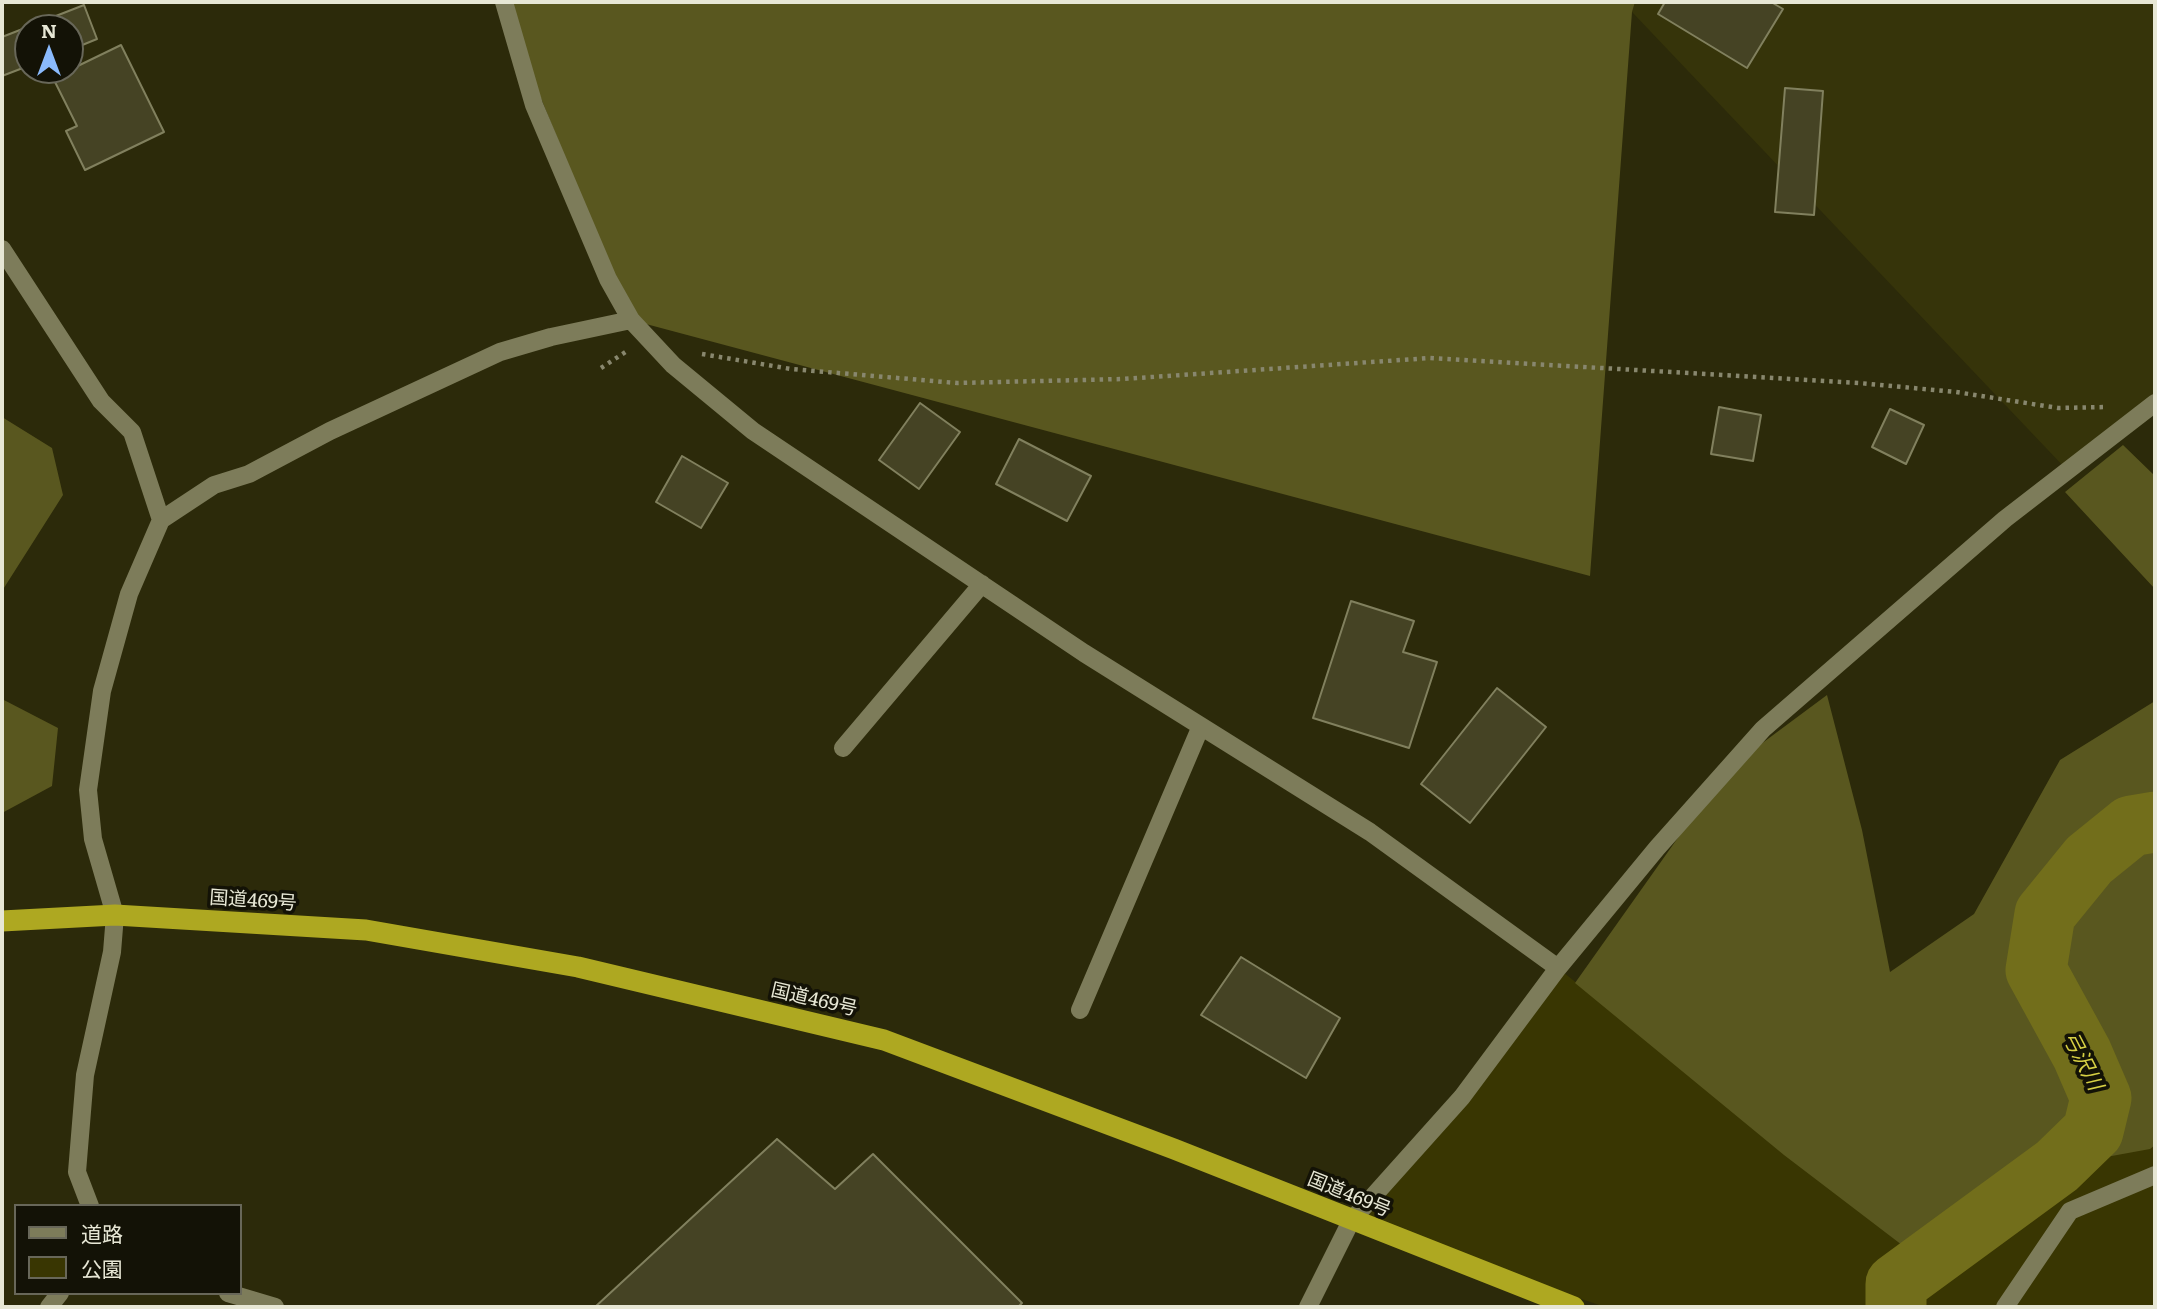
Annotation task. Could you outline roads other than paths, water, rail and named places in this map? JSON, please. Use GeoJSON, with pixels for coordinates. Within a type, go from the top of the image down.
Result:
{"type":"FeatureCollection","features":[{"type":"Feature","properties":{"kind":"highway","name":"国道469号"},"geometry":{"type":"LineString","coordinates":[[2,920],[115,915],[366,930],[578,967],[884,1040],[1174,1149],[1574,1307]]}},
{"type":"Feature","properties":{"kind":"street"},"geometry":{"type":"LineString","coordinates":[[504,2],[534,106],[608,279],[631,320],[673,365],[753,431],[1084,653],[1370,832],[1558,968]]}},
{"type":"Feature","properties":{"kind":"street"},"geometry":{"type":"LineString","coordinates":[[2,249],[101,401],[132,432],[161,520]]}},
{"type":"Feature","properties":{"kind":"street"},"geometry":{"type":"LineString","coordinates":[[89,1204],[77,1172],[84,1089],[112,952],[115,915],[93,839],[88,790],[102,691],[129,594],[161,520],[214,485],[249,474],[330,431],[500,352],[551,337],[631,320]]}},
{"type":"Feature","properties":{"kind":"street"},"geometry":{"type":"LineString","coordinates":[[1308,1307],[1351,1221],[1462,1097],[1558,968],[1657,848],[1763,729],[2005,519],[2155,406]]}},
{"type":"Feature","properties":{"kind":"street"},"geometry":{"type":"LineString","coordinates":[[843,748],[982,584]]}},
{"type":"Feature","properties":{"kind":"street"},"geometry":{"type":"LineString","coordinates":[[1080,1010],[1201,726]]}},
{"type":"Feature","properties":{"kind":"street"},"geometry":{"type":"LineString","coordinates":[[2005,1307],[2070,1212],[2155,1175]]}},
{"type":"Feature","properties":{"kind":"street"},"geometry":{"type":"LineString","coordinates":[[235,1295],[275,1307]]}},
{"type":"Feature","properties":{"kind":"waterway","name":"弓沢川"},"geometry":{"type":"LineString","coordinates":[[1896,1307],[1896,1284],[2057,1166],[2093,1131],[2101,1098],[2082,1054],[2036,970],[2045,914],[2089,860],[2131,826],[2155,822]]}}]}
